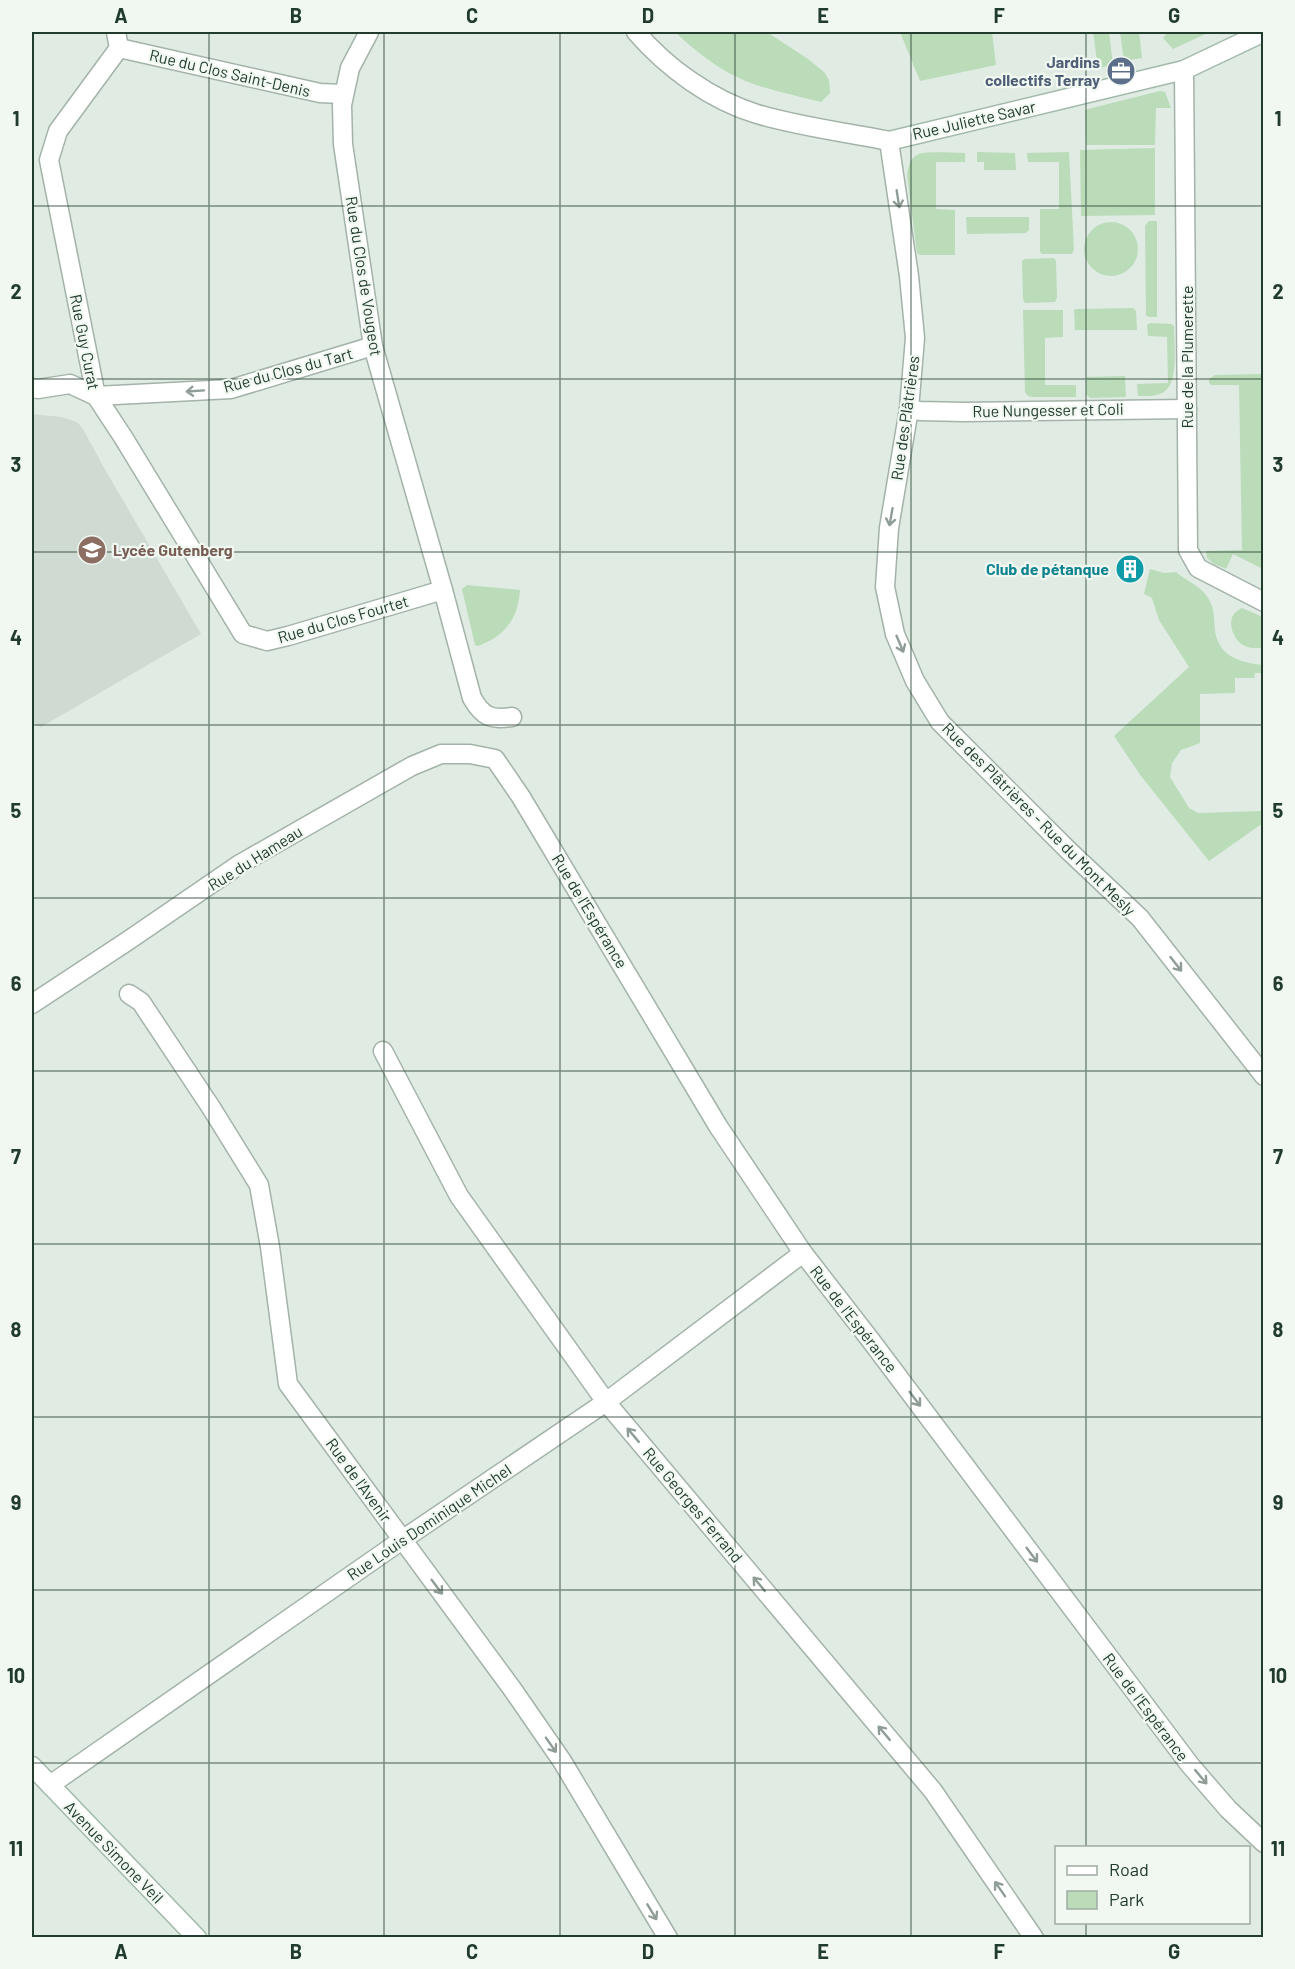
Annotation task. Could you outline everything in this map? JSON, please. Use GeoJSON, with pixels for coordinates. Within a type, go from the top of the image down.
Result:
{"type":"FeatureCollection","features":[{"type":"Feature","properties":{"kind":"street","name":"Rue du Clos de Vougeot"},"geometry":{"type":"LineString","coordinates":[[369,32],[350,68],[343,94],[343,144],[373,346],[472,698],[478,708],[491,718],[512,717]]}},
{"type":"Feature","properties":{"kind":"street"},"geometry":{"type":"LineString","coordinates":[[636,32],[659,56],[689,80],[729,102],[756,113],[787,121],[889,141]]}},
{"type":"Feature","properties":{"kind":"street","name":"Rue Juliette Savar"},"geometry":{"type":"LineString","coordinates":[[889,141],[1184,70],[1263,32]]}},
{"type":"Feature","properties":{"kind":"street","name":"Rue du Clos Saint-Denis"},"geometry":{"type":"LineString","coordinates":[[117,40],[320,93],[343,94]]}},
{"type":"Feature","properties":{"kind":"street","name":"Rue Guy Curat"},"geometry":{"type":"LineString","coordinates":[[117,40],[58,131],[49,160],[96,396],[123,436],[243,634]]}},
{"type":"Feature","properties":{"kind":"street","name":"Rue de la Plumerette"},"geometry":{"type":"LineString","coordinates":[[1184,70],[1188,550],[1198,568],[1263,602]]}},
{"type":"Feature","properties":{"kind":"street","name":"Rue des Plâtrières"},"geometry":{"type":"LineString","coordinates":[[885,587],[889,528],[909,409],[915,338],[909,276],[889,141]]}},
{"type":"Feature","properties":{"kind":"street","name":"Rue du Clos du Tart"},"geometry":{"type":"LineString","coordinates":[[96,396],[231,388],[373,346]]}},
{"type":"Feature","properties":{"kind":"street"},"geometry":{"type":"LineString","coordinates":[[32,388],[70,384],[96,396]]}},
{"type":"Feature","properties":{"kind":"street","name":"Rue Nungesser et Coli"},"geometry":{"type":"LineString","coordinates":[[909,409],[964,412],[1187,409]]}},
{"type":"Feature","properties":{"kind":"street","name":"Rue des Plâtrières - Rue du Mont Mesly"},"geometry":{"type":"LineString","coordinates":[[885,587],[895,634],[915,681],[940,722],[1068,850],[1140,918],[1263,1076]]}},
{"type":"Feature","properties":{"kind":"street","name":"Rue du Clos Fourtet"},"geometry":{"type":"LineString","coordinates":[[243,634],[267,640],[288,636],[443,590]]}},
{"type":"Feature","properties":{"kind":"street","name":"Rue du Hameau"},"geometry":{"type":"LineString","coordinates":[[32,1004],[240,864],[412,766],[441,754],[470,754],[495,759]]}},
{"type":"Feature","properties":{"kind":"street","name":"Rue de l'Espérance"},"geometry":{"type":"LineString","coordinates":[[495,759],[526,805],[718,1126],[803,1253],[1190,1765],[1228,1809],[1263,1843]]}},
{"type":"Feature","properties":{"kind":"street","name":"Rue de l'Avenir"},"geometry":{"type":"LineString","coordinates":[[129,994],[141,1002],[213,1108],[259,1185],[270,1246],[288,1384],[513,1690],[562,1761],[668,1938]]}},
{"type":"Feature","properties":{"kind":"street","name":"Rue Georges Ferrand"},"geometry":{"type":"LineString","coordinates":[[383,1052],[459,1196],[606,1402],[933,1791],[1034,1938]]}},
{"type":"Feature","properties":{"kind":"street","name":"Rue Louis Dominique Michel"},"geometry":{"type":"LineString","coordinates":[[50,1785],[402,1540],[606,1402],[803,1253]]}},
{"type":"Feature","properties":{"kind":"street","name":"Avenue Simone Veil"},"geometry":{"type":"LineString","coordinates":[[32,1766],[197,1938]]}},
{"type":"Feature","properties":{"kind":"shaded area","name":"Lycée Gutenberg"},"geometry":{"type":"Polygon","coordinates":[[[32,414],[62,417],[77,422],[83,429],[201,634],[41,727],[32,722],[32,414]]]}},
{"type":"Feature","properties":{"kind":"green space"},"geometry":{"type":"Polygon","coordinates":[[[675,32],[767,32],[825,73],[829,80],[830,93],[821,102],[773,90],[738,78],[713,63],[675,32]]]}},
{"type":"Feature","properties":{"kind":"green space"},"geometry":{"type":"Polygon","coordinates":[[[900,32],[992,32],[996,65],[920,81],[900,32]]]}},
{"type":"Feature","properties":{"kind":"green space"},"geometry":{"type":"Polygon","coordinates":[[[1093,32],[1109,32],[1113,65],[1098,68],[1093,32]]]}},
{"type":"Feature","properties":{"kind":"green space"},"geometry":{"type":"Polygon","coordinates":[[[1120,32],[1139,32],[1142,58],[1124,61],[1120,32]]]}},
{"type":"Feature","properties":{"kind":"green space"},"geometry":{"type":"Polygon","coordinates":[[[1168,32],[1210,32],[1173,49],[1163,38],[1168,32]]]}},
{"type":"Feature","properties":{"kind":"green space"},"geometry":{"type":"Polygon","coordinates":[[[1160,91],[1165,92],[1171,108],[1156,108],[1155,145],[1086,145],[1085,111],[1160,91]]]}},
{"type":"Feature","properties":{"kind":"green space"},"geometry":{"type":"Polygon","coordinates":[[[1155,148],[1155,215],[1081,216],[1080,150],[1155,148]]]}},
{"type":"Feature","properties":{"kind":"green space"},"geometry":{"type":"Polygon","coordinates":[[[977,152],[1015,153],[1016,170],[984,170],[984,162],[977,162],[977,152]]]}},
{"type":"Feature","properties":{"kind":"green space"},"geometry":{"type":"Polygon","coordinates":[[[1069,152],[1074,250],[1072,254],[1042,254],[1040,252],[1040,209],[1059,209],[1059,162],[1028,162],[1027,153],[1069,152]]]}},
{"type":"Feature","properties":{"kind":"green space"},"geometry":{"type":"Polygon","coordinates":[[[923,153],[965,153],[965,162],[936,162],[936,209],[955,210],[955,255],[920,255],[917,253],[907,175],[910,163],[913,157],[923,153]]]}},
{"type":"Feature","properties":{"kind":"green space"},"geometry":{"type":"Polygon","coordinates":[[[966,217],[1029,217],[1029,230],[1026,233],[967,234],[966,217]]]}},
{"type":"Feature","properties":{"kind":"green space"},"geometry":{"type":"Polygon","coordinates":[[[1149,221],[1157,221],[1157,317],[1146,315],[1145,226],[1149,221]]]}},
{"type":"Feature","properties":{"kind":"green space"},"geometry":{"type":"Polygon","coordinates":[[[1106,222],[1116,222],[1126,226],[1134,234],[1138,249],[1134,264],[1126,272],[1116,276],[1106,276],[1096,272],[1088,264],[1084,254],[1084,244],[1088,234],[1096,226],[1106,222]]]}},
{"type":"Feature","properties":{"kind":"green space"},"geometry":{"type":"Polygon","coordinates":[[[1054,258],[1057,298],[1055,302],[1025,303],[1022,261],[1054,258]]]}},
{"type":"Feature","properties":{"kind":"green space"},"geometry":{"type":"Polygon","coordinates":[[[1133,308],[1136,311],[1137,330],[1075,330],[1074,310],[1076,309],[1133,308]]]}},
{"type":"Feature","properties":{"kind":"green space"},"geometry":{"type":"Polygon","coordinates":[[[1023,310],[1063,310],[1063,337],[1045,338],[1045,385],[1076,385],[1076,397],[1033,397],[1028,396],[1025,392],[1023,310]]]}},
{"type":"Feature","properties":{"kind":"green space"},"geometry":{"type":"Polygon","coordinates":[[[1150,323],[1174,326],[1174,370],[1165,391],[1155,395],[1138,396],[1137,384],[1168,383],[1167,337],[1148,336],[1147,325],[1150,323]]]}},
{"type":"Feature","properties":{"kind":"green space"},"geometry":{"type":"Polygon","coordinates":[[[1263,374],[1263,569],[1233,554],[1226,569],[1207,558],[1206,551],[1242,550],[1239,385],[1212,385],[1209,379],[1215,375],[1263,374]]]}},
{"type":"Feature","properties":{"kind":"green space"},"geometry":{"type":"Polygon","coordinates":[[[1125,376],[1126,397],[1090,398],[1086,394],[1086,377],[1125,376]]]}},
{"type":"Feature","properties":{"kind":"green space"},"geometry":{"type":"Polygon","coordinates":[[[1150,569],[1164,573],[1176,572],[1201,590],[1211,603],[1220,646],[1236,659],[1263,665],[1263,673],[1255,673],[1254,678],[1235,678],[1235,693],[1200,694],[1200,743],[1181,750],[1172,763],[1170,777],[1189,808],[1198,813],[1263,811],[1263,823],[1209,861],[1141,776],[1114,736],[1189,667],[1159,620],[1152,598],[1144,594],[1150,569]]]}},
{"type":"Feature","properties":{"kind":"green space"},"geometry":{"type":"Polygon","coordinates":[[[467,585],[520,590],[513,618],[503,632],[478,646],[475,645],[462,589],[467,585]]]}},
{"type":"Feature","properties":{"kind":"green space"},"geometry":{"type":"Polygon","coordinates":[[[1242,608],[1263,617],[1263,648],[1245,646],[1234,635],[1231,626],[1232,618],[1235,612],[1242,608]]]}},
{"type":"Feature","properties":{"kind":"place","name":"Jardins collectifs Terray"},"geometry":{"type":"Point","coordinates":[1121,71]}},
{"type":"Feature","properties":{"kind":"place","name":"Lycée Gutenberg"},"geometry":{"type":"Point","coordinates":[92,550]}},
{"type":"Feature","properties":{"kind":"place","name":"Club de pétanque"},"geometry":{"type":"Point","coordinates":[1130,569]}}]}
